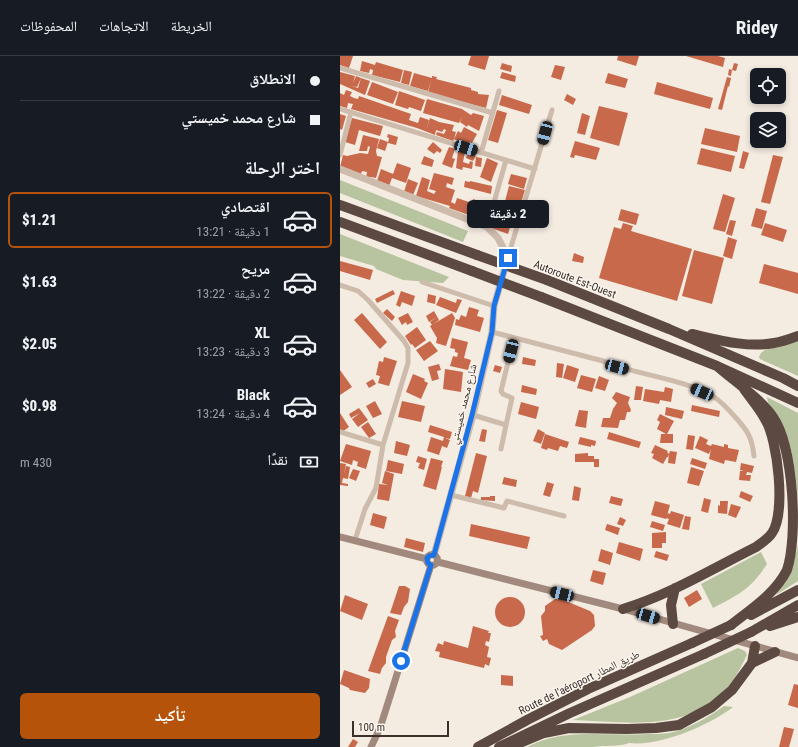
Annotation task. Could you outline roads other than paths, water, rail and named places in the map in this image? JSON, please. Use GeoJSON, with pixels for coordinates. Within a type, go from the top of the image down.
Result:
{"type":"FeatureCollection","features":[{"type":"Feature","properties":{"kind":"highway","name":"Autoroute Est-Ouest"},"geometry":{"type":"LineString","coordinates":[[340,205],[547,280],[669,330],[798,386]]}},
{"type":"Feature","properties":{"kind":"highway"},"geometry":{"type":"LineString","coordinates":[[340,222],[541,297],[717,366],[798,403]]}},
{"type":"Feature","properties":{"kind":"highway"},"geometry":{"type":"LineString","coordinates":[[669,330],[744,344],[775,343],[798,336]]}},
{"type":"Feature","properties":{"kind":"highway"},"geometry":{"type":"LineString","coordinates":[[717,366],[766,408],[779,428],[786,444],[795,498],[795,544],[788,570],[778,585],[768,595],[731,625]]}},
{"type":"Feature","properties":{"kind":"highway"},"geometry":{"type":"LineString","coordinates":[[623,609],[642,603],[675,588],[756,547],[773,533],[776,522],[779,471],[774,439],[766,419],[744,389]]}},
{"type":"Feature","properties":{"kind":"highway"},"geometry":{"type":"LineString","coordinates":[[674,624],[671,605],[675,588]]}},
{"type":"Feature","properties":{"kind":"highway"},"geometry":{"type":"LineString","coordinates":[[731,625],[798,590]]}},
{"type":"Feature","properties":{"kind":"highway"},"geometry":{"type":"LineString","coordinates":[[754,631],[798,605]]}},
{"type":"Feature","properties":{"kind":"highway"},"geometry":{"type":"LineString","coordinates":[[754,631],[798,617]]}},
{"type":"Feature","properties":{"kind":"highway","name":"Route de l'aéroport طريق المطار"},"geometry":{"type":"LineString","coordinates":[[478,747],[588,689],[731,625]]}},
{"type":"Feature","properties":{"kind":"highway","name":"Route de l'aéroport طريق المطار"},"geometry":{"type":"LineString","coordinates":[[499,747],[570,712],[754,631]]}},
{"type":"Feature","properties":{"kind":"highway"},"geometry":{"type":"LineString","coordinates":[[510,747],[544,733],[569,728],[656,728],[679,724],[712,707],[732,690],[752,663],[755,646]]}},
{"type":"Feature","properties":{"kind":"highway"},"geometry":{"type":"LineString","coordinates":[[752,663],[775,652]]}},
{"type":"Feature","properties":{"kind":"main road"},"geometry":{"type":"LineString","coordinates":[[340,537],[432,562],[623,609],[798,658]]}},
{"type":"Feature","properties":{"kind":"main road"},"geometry":{"type":"LineString","coordinates":[[372,747],[380,728],[432,562],[437,557],[434,555]]}},
{"type":"Feature","properties":{"kind":"street"},"geometry":{"type":"LineString","coordinates":[[340,68],[493,113]]}},
{"type":"Feature","properties":{"kind":"street"},"geometry":{"type":"LineString","coordinates":[[481,152],[499,91]]}},
{"type":"Feature","properties":{"kind":"street"},"geometry":{"type":"LineString","coordinates":[[340,109],[535,169]]}},
{"type":"Feature","properties":{"kind":"street"},"geometry":{"type":"LineString","coordinates":[[508,258],[552,110]]}},
{"type":"Feature","properties":{"kind":"street"},"geometry":{"type":"LineString","coordinates":[[340,155],[351,112]]}},
{"type":"Feature","properties":{"kind":"street"},"geometry":{"type":"LineString","coordinates":[[487,227],[506,160]]}},
{"type":"Feature","properties":{"kind":"street"},"geometry":{"type":"LineString","coordinates":[[340,169],[487,227],[498,238],[508,258]]}},
{"type":"Feature","properties":{"kind":"street","name":"شارع محمد خميستي"},"geometry":{"type":"LineString","coordinates":[[434,555],[472,415],[492,332],[494,306],[508,258]]}},
{"type":"Feature","properties":{"kind":"street"},"geometry":{"type":"LineString","coordinates":[[422,282],[494,306]]}},
{"type":"Feature","properties":{"kind":"street"},"geometry":{"type":"LineString","coordinates":[[340,285],[358,291],[368,300],[404,341],[408,348],[408,363],[383,445],[376,488],[365,509],[355,540]]}},
{"type":"Feature","properties":{"kind":"street"},"geometry":{"type":"LineString","coordinates":[[492,332],[603,361],[617,367],[666,378],[714,398],[730,411],[745,428],[752,442],[754,456]]}},
{"type":"Feature","properties":{"kind":"street"},"geometry":{"type":"LineString","coordinates":[[501,449],[512,398],[503,394],[501,391],[514,338]]}},
{"type":"Feature","properties":{"kind":"street"},"geometry":{"type":"LineString","coordinates":[[472,415],[506,425]]}},
{"type":"Feature","properties":{"kind":"street"},"geometry":{"type":"LineString","coordinates":[[340,432],[383,445]]}},
{"type":"Feature","properties":{"kind":"street"},"geometry":{"type":"LineString","coordinates":[[451,495],[504,508],[507,501],[564,516]]}}]}
